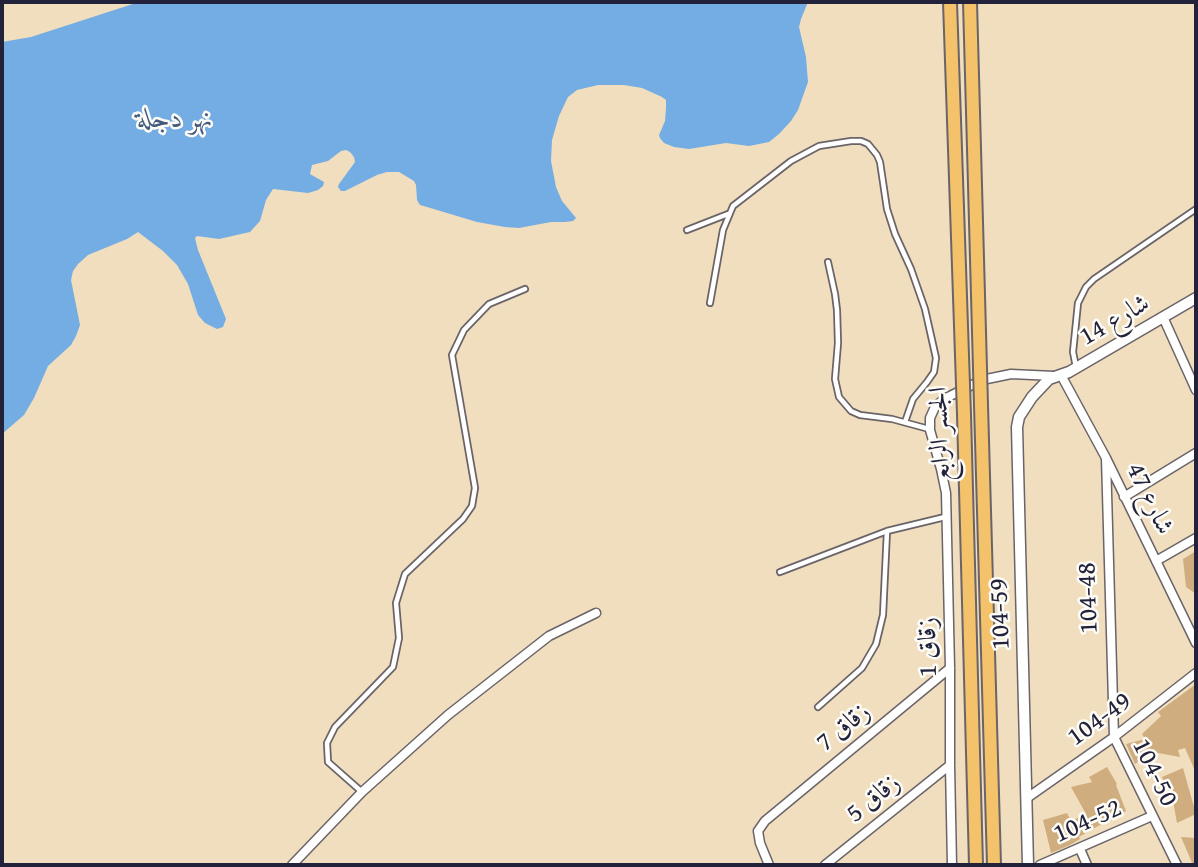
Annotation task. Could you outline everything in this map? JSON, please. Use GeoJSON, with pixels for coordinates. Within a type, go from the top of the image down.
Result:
{"type":"FeatureCollection","features":[{"type":"Feature","properties":{"kind":"main road","name":"الجسر الرابع"},"geometry":{"type":"LineString","coordinates":[[950,2],[976,865]]}},
{"type":"Feature","properties":{"kind":"main road","name":"الجسر الرابع"},"geometry":{"type":"LineString","coordinates":[[971,2],[995,865]]}},
{"type":"Feature","properties":{"kind":"street","name":"شارع 14"},"geometry":{"type":"LineString","coordinates":[[1058,376],[1077,368],[1196,298]]}},
{"type":"Feature","properties":{"kind":"street"},"geometry":{"type":"LineString","coordinates":[[1163,317],[1196,390]]}},
{"type":"Feature","properties":{"kind":"street"},"geometry":{"type":"LineString","coordinates":[[930,430],[932,412],[939,403],[982,380],[1011,374],[1058,376]]}},
{"type":"Feature","properties":{"kind":"street","name":"شارع 47"},"geometry":{"type":"LineString","coordinates":[[1058,376],[1106,458],[1196,643]]}},
{"type":"Feature","properties":{"kind":"street","name":"104-59"},"geometry":{"type":"LineString","coordinates":[[1028,865],[1017,427],[1026,405],[1044,384],[1058,376]]}},
{"type":"Feature","properties":{"kind":"street","name":"زقاق 1"},"geometry":{"type":"LineString","coordinates":[[930,430],[944,481],[946,517],[950,668],[950,864]]}},
{"type":"Feature","properties":{"kind":"street"},"geometry":{"type":"LineString","coordinates":[[1124,497],[1196,453]]}},
{"type":"Feature","properties":{"kind":"street","name":"104-48"},"geometry":{"type":"LineString","coordinates":[[1106,458],[1114,737]]}},
{"type":"Feature","properties":{"kind":"street"},"geometry":{"type":"LineString","coordinates":[[1156,561],[1196,538]]}},
{"type":"Feature","properties":{"kind":"street"},"geometry":{"type":"LineString","coordinates":[[292,865],[362,792],[448,715],[549,636],[596,613]]}},
{"type":"Feature","properties":{"kind":"street","name":"زقاق 7"},"geometry":{"type":"LineString","coordinates":[[769,865],[758,831],[765,821],[950,668]]}},
{"type":"Feature","properties":{"kind":"street","name":"104-49"},"geometry":{"type":"LineString","coordinates":[[1027,798],[1114,737],[1196,673]]}},
{"type":"Feature","properties":{"kind":"street","name":"104-50"},"geometry":{"type":"LineString","coordinates":[[1114,737],[1177,865]]}},
{"type":"Feature","properties":{"kind":"street","name":"زقاق 5"},"geometry":{"type":"LineString","coordinates":[[825,865],[950,765]]}},
{"type":"Feature","properties":{"kind":"street","name":"104-52"},"geometry":{"type":"LineString","coordinates":[[1040,865],[1152,817]]}},
{"type":"Feature","properties":{"kind":"street"},"geometry":{"type":"LineString","coordinates":[[1080,849],[1087,865]]}},
{"type":"Feature","properties":{"kind":"lane"},"geometry":{"type":"LineString","coordinates":[[710,303],[723,230],[733,206],[791,161],[819,146],[851,141],[868,144],[877,155],[882,170],[884,196],[891,222],[925,310],[936,358],[934,372],[913,399],[905,422]]}},
{"type":"Feature","properties":{"kind":"lane"},"geometry":{"type":"LineString","coordinates":[[1077,368],[1073,352],[1078,303],[1086,287],[1196,209]]}},
{"type":"Feature","properties":{"kind":"lane"},"geometry":{"type":"LineString","coordinates":[[687,230],[729,213]]}},
{"type":"Feature","properties":{"kind":"lane"},"geometry":{"type":"LineString","coordinates":[[828,262],[837,310],[835,379],[839,397],[851,411],[860,415],[905,422],[930,430]]}},
{"type":"Feature","properties":{"kind":"lane"},"geometry":{"type":"LineString","coordinates":[[362,792],[328,762],[327,743],[335,727],[393,667],[399,638],[396,603],[405,574],[463,519],[472,506],[475,488],[452,355],[464,330],[489,304],[525,289]]}},
{"type":"Feature","properties":{"kind":"lane"},"geometry":{"type":"LineString","coordinates":[[780,572],[887,531],[946,517]]}},
{"type":"Feature","properties":{"kind":"lane"},"geometry":{"type":"LineString","coordinates":[[818,707],[862,668],[876,644],[883,615],[887,531]]}},
{"type":"Feature","properties":{"kind":"water","name":"نهر دجلة"},"geometry":{"type":"Polygon","coordinates":[[[139,2],[808,2],[799,27],[808,82],[791,121],[769,142],[749,146],[726,143],[689,149],[674,147],[660,138],[666,108],[666,100],[662,97],[642,88],[624,85],[598,85],[577,90],[568,97],[559,116],[552,140],[551,161],[556,187],[562,201],[576,218],[573,221],[519,228],[477,222],[420,205],[414,181],[399,172],[377,175],[341,191],[339,184],[355,162],[350,152],[341,151],[328,161],[312,165],[310,174],[324,182],[318,190],[308,193],[273,189],[266,200],[260,221],[250,232],[219,239],[195,238],[226,319],[223,327],[217,329],[205,323],[198,315],[188,284],[177,265],[138,232],[88,255],[73,271],[71,280],[80,325],[76,336],[71,345],[48,366],[24,415],[2,434],[2,42],[31,37],[139,2]]]}},
{"type":"Feature","properties":{"kind":"building"},"geometry":{"type":"Polygon","coordinates":[[[1196,551],[1196,594],[1186,587],[1183,559],[1196,551]]]}},
{"type":"Feature","properties":{"kind":"building"},"geometry":{"type":"Polygon","coordinates":[[[1196,684],[1196,773],[1185,748],[1178,750],[1180,757],[1153,752],[1135,764],[1126,744],[1145,739],[1142,734],[1161,716],[1158,712],[1196,684]]]}},
{"type":"Feature","properties":{"kind":"building"},"geometry":{"type":"Polygon","coordinates":[[[1107,767],[1117,784],[1126,811],[1079,837],[1080,839],[1070,845],[1051,853],[1043,820],[1067,813],[1071,821],[1086,814],[1071,787],[1092,782],[1089,777],[1107,767]]]}},
{"type":"Feature","properties":{"kind":"building"},"geometry":{"type":"Polygon","coordinates":[[[1183,768],[1196,814],[1177,823],[1173,801],[1162,777],[1183,768]]]}},
{"type":"Feature","properties":{"kind":"building"},"geometry":{"type":"Polygon","coordinates":[[[1181,837],[1196,838],[1196,865],[1193,865],[1181,837]]]}}]}
